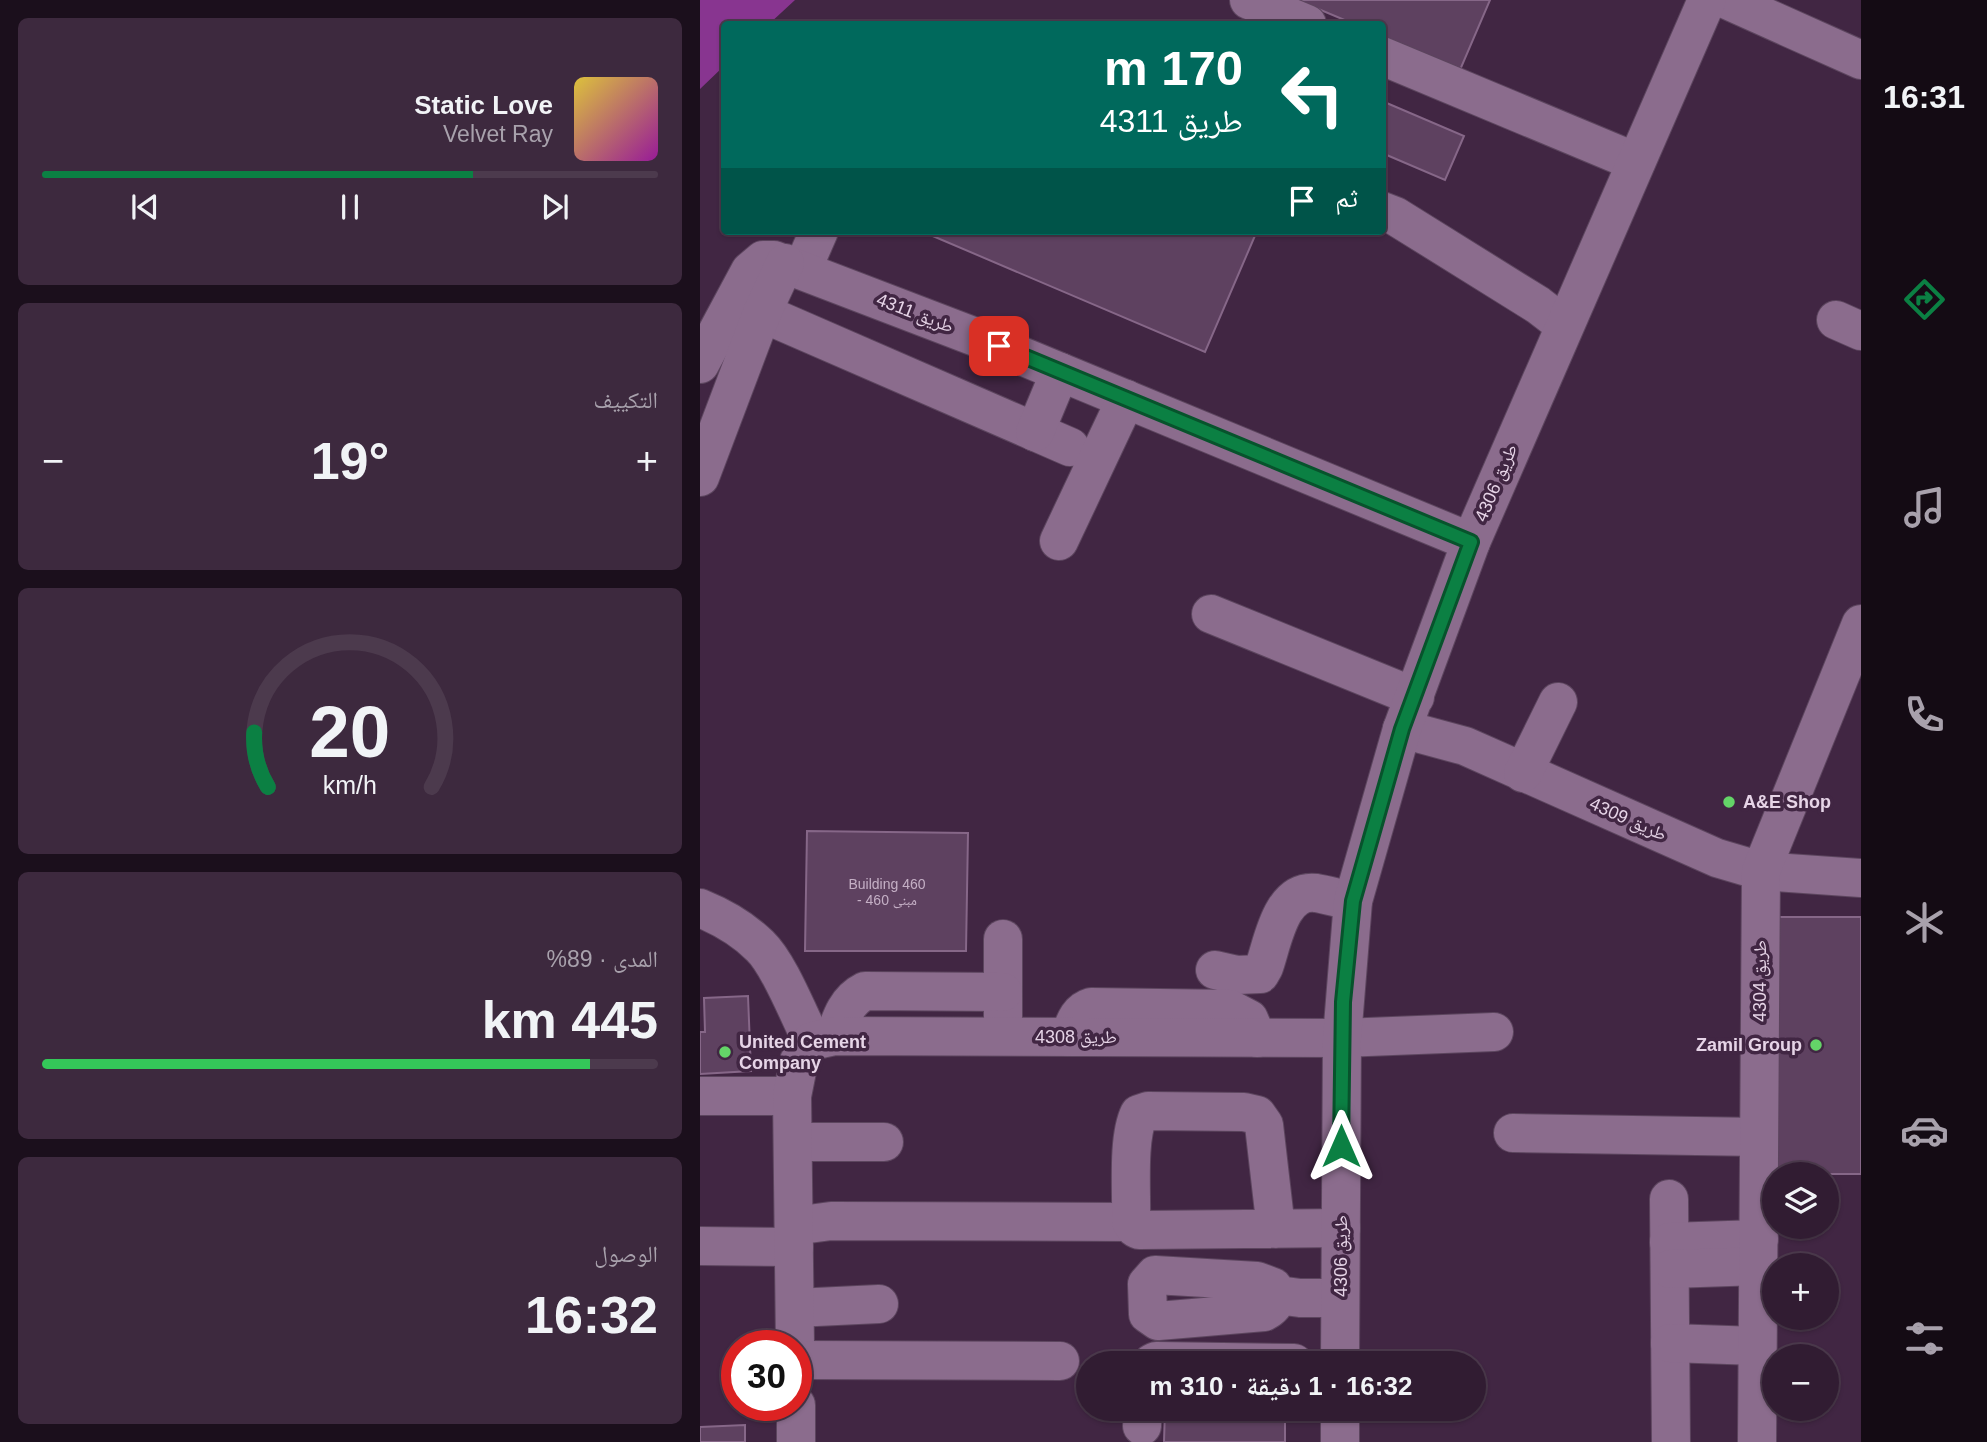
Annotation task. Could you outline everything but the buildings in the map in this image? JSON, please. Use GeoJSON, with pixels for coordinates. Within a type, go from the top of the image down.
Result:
{"type":"FeatureCollection","features":[{"type":"Feature","properties":{"kind":"street"},"geometry":{"type":"LineString","coordinates":[[1249,0],[1300,21]]}},
{"type":"Feature","properties":{"kind":"street","name":"طريق 4306"},"geometry":{"type":"LineString","coordinates":[[1340,1351],[1342,1038],[1353,901],[1409,713],[1471,542],[1707,0]]}},
{"type":"Feature","properties":{"kind":"street"},"geometry":{"type":"LineString","coordinates":[[1727,0],[1861,60]]}},
{"type":"Feature","properties":{"kind":"street"},"geometry":{"type":"LineString","coordinates":[[1386,58],[1636,162]]}},
{"type":"Feature","properties":{"kind":"street"},"geometry":{"type":"LineString","coordinates":[[1386,213],[1538,305],[1564,325]]}},
{"type":"Feature","properties":{"kind":"street"},"geometry":{"type":"LineString","coordinates":[[700,477],[762,313],[816,235]]}},
{"type":"Feature","properties":{"kind":"street"},"geometry":{"type":"LineString","coordinates":[[700,364],[750,271],[763,260],[794,266]]}},
{"type":"Feature","properties":{"kind":"street","name":"طريق 4311"},"geometry":{"type":"LineString","coordinates":[[794,266],[1060,372],[1471,542]]}},
{"type":"Feature","properties":{"kind":"street"},"geometry":{"type":"LineString","coordinates":[[762,313],[1070,447]]}},
{"type":"Feature","properties":{"kind":"street"},"geometry":{"type":"LineString","coordinates":[[1035,432],[1060,372]]}},
{"type":"Feature","properties":{"kind":"street"},"geometry":{"type":"LineString","coordinates":[[1059,541],[1126,399]]}},
{"type":"Feature","properties":{"kind":"street","name":"طريق 4309"},"geometry":{"type":"LineString","coordinates":[[1211,614],[1409,713],[1465,747],[1717,858],[1761,871],[1861,878]]}},
{"type":"Feature","properties":{"kind":"street","name":"طريق 4304"},"geometry":{"type":"LineString","coordinates":[[1757,1442],[1761,871],[1861,624]]}},
{"type":"Feature","properties":{"kind":"street"},"geometry":{"type":"LineString","coordinates":[[1523,773],[1558,702]]}},
{"type":"Feature","properties":{"kind":"street"},"geometry":{"type":"LineString","coordinates":[[1215,970],[1237,975],[1260,974],[1284,910],[1295,898],[1315,893],[1353,901]]}},
{"type":"Feature","properties":{"kind":"street"},"geometry":{"type":"LineString","coordinates":[[700,908],[722,917],[761,946],[823,1038]]}},
{"type":"Feature","properties":{"kind":"street"},"geometry":{"type":"LineString","coordinates":[[1002,1037],[1003,939]]}},
{"type":"Feature","properties":{"kind":"street"},"geometry":{"type":"LineString","coordinates":[[795,1330],[792,1096],[799,1061],[823,1038],[855,996],[865,991],[1003,992]]}},
{"type":"Feature","properties":{"kind":"street","name":"طريق 4308"},"geometry":{"type":"LineString","coordinates":[[823,1038],[1342,1038],[1494,1032]]}},
{"type":"Feature","properties":{"kind":"street"},"geometry":{"type":"LineString","coordinates":[[700,1096],[792,1096]]}},
{"type":"Feature","properties":{"kind":"street"},"geometry":{"type":"LineString","coordinates":[[1276,1229],[1264,1125],[1257,1115],[1244,1112],[1148,1111],[1139,1114],[1134,1129],[1130,1222],[1135,1228],[1139,1230],[1276,1229],[1341,1228]]}},
{"type":"Feature","properties":{"kind":"street"},"geometry":{"type":"LineString","coordinates":[[1513,1133],[1759,1137]]}},
{"type":"Feature","properties":{"kind":"street"},"geometry":{"type":"LineString","coordinates":[[793,1142],[884,1142]]}},
{"type":"Feature","properties":{"kind":"street"},"geometry":{"type":"LineString","coordinates":[[1669,1199],[1671,1442]]}},
{"type":"Feature","properties":{"kind":"street"},"geometry":{"type":"LineString","coordinates":[[700,1246],[794,1236],[831,1221],[1130,1222]]}},
{"type":"Feature","properties":{"kind":"street"},"geometry":{"type":"LineString","coordinates":[[1669,1256],[1759,1253]]}},
{"type":"Feature","properties":{"kind":"street"},"geometry":{"type":"LineString","coordinates":[[1278,1295],[1300,1298],[1340,1297]]}},
{"type":"Feature","properties":{"kind":"street"},"geometry":{"type":"LineString","coordinates":[[795,1308],[879,1304]]}},
{"type":"Feature","properties":{"kind":"street"},"geometry":{"type":"LineString","coordinates":[[1670,1343],[1757,1346]]}},
{"type":"Feature","properties":{"kind":"street"},"geometry":{"type":"LineString","coordinates":[[812,1360],[1060,1361]]}},
{"type":"Feature","properties":{"kind":"street"},"geometry":{"type":"LineString","coordinates":[[796,1421],[796,1442]]}},
{"type":"Feature","properties":{"kind":"street"},"geometry":{"type":"LineString","coordinates":[[1340,1421],[1340,1442]]}},
{"type":"Feature","properties":{"kind":"shaded area"},"geometry":{"type":"Polygon","coordinates":[[[700,0],[795,0],[772,21],[721,21],[721,69],[700,89],[700,0]]]}},
{"type":"Feature","properties":{"kind":"place","name":"A&E Shop"},"geometry":{"type":"Point","coordinates":[1729,802]}},
{"type":"Feature","properties":{"kind":"place","name":"Zamil Group"},"geometry":{"type":"Point","coordinates":[1816,1045]}},
{"type":"Feature","properties":{"kind":"place","name":"United Cement Company"},"geometry":{"type":"Point","coordinates":[725,1052]}},
{"type":"Feature","properties":{"kind":"route"},"geometry":{"type":"LineString","coordinates":[[999,346],[1471,542],[1402,729],[1353,901],[1343,1002],[1341,1146]]}}]}
